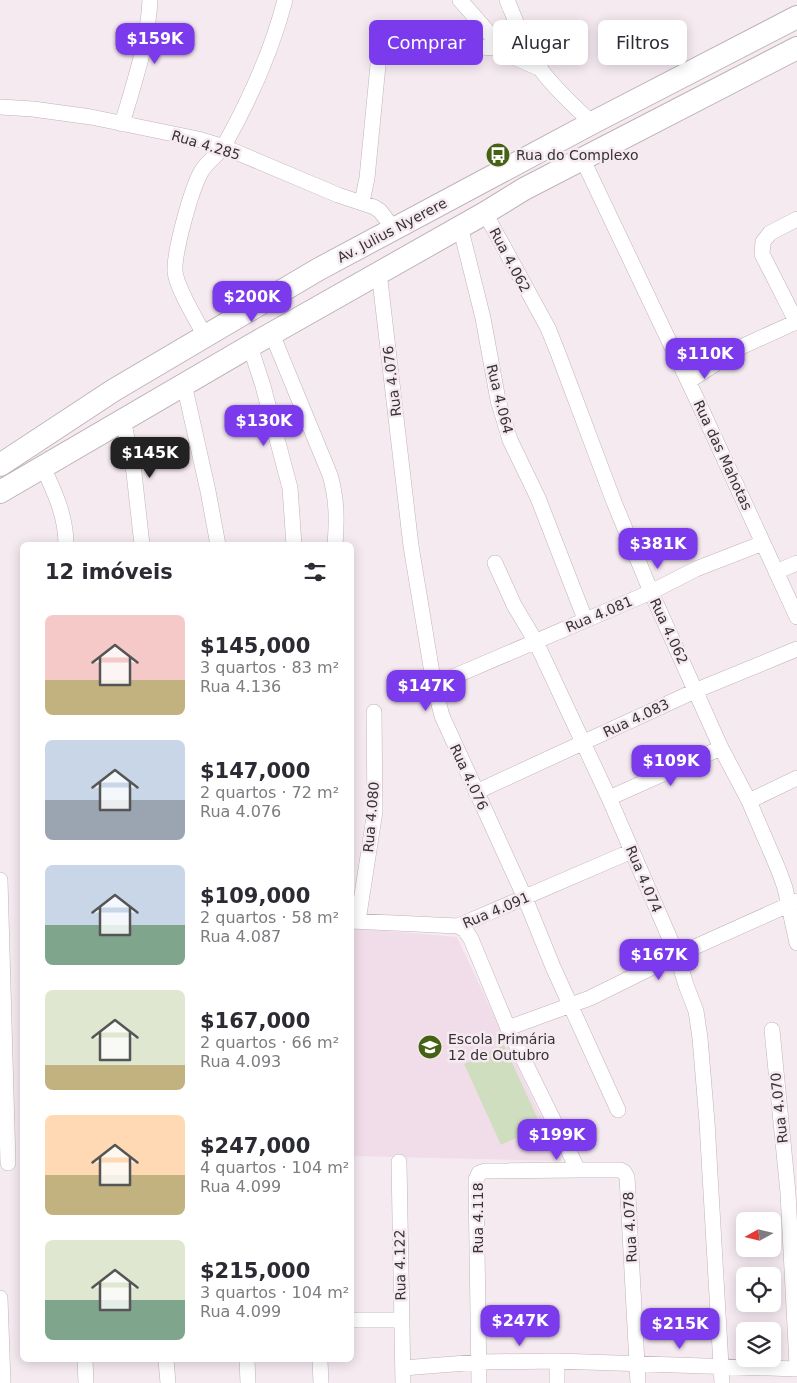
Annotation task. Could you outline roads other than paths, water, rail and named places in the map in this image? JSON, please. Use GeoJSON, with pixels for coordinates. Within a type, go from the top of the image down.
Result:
{"type":"FeatureCollection","features":[{"type":"Feature","properties":{"kind":"main road","name":"Av. Julius Nyerere"},"geometry":{"type":"LineString","coordinates":[[1,462],[114,390],[319,269],[592,123],[797,17]]}},
{"type":"Feature","properties":{"kind":"main road","name":"Av. Julius Nyerere"},"geometry":{"type":"LineString","coordinates":[[0,492],[123,419],[524,189],[797,48]]}},
{"type":"Feature","properties":{"kind":"street"},"geometry":{"type":"LineString","coordinates":[[122,124],[144,48],[149,24],[150,0]]}},
{"type":"Feature","properties":{"kind":"street"},"geometry":{"type":"LineString","coordinates":[[205,336],[177,284],[175,271],[182,230],[200,173],[208,162],[224,147],[247,102],[285,0]]}},
{"type":"Feature","properties":{"kind":"street"},"geometry":{"type":"LineString","coordinates":[[460,0],[493,38]]}},
{"type":"Feature","properties":{"kind":"street"},"geometry":{"type":"LineString","coordinates":[[507,0],[526,45],[541,69],[563,96],[592,123]]}},
{"type":"Feature","properties":{"kind":"street"},"geometry":{"type":"LineString","coordinates":[[362,202],[368,178],[375,84],[381,44],[385,40],[391,39],[446,46],[493,48]]}},
{"type":"Feature","properties":{"kind":"street"},"geometry":{"type":"LineString","coordinates":[[532,65],[541,69]]}},
{"type":"Feature","properties":{"kind":"street","name":"Rua 4.285"},"geometry":{"type":"LineString","coordinates":[[0,107],[61,112],[198,139],[224,147],[338,195],[362,202],[380,211],[394,229]]}},
{"type":"Feature","properties":{"kind":"street","name":"Rua das Mahotas"},"geometry":{"type":"LineString","coordinates":[[582,158],[689,381],[797,617]]}},
{"type":"Feature","properties":{"kind":"street","name":"Rua 4.062"},"geometry":{"type":"LineString","coordinates":[[484,213],[548,328],[614,502],[651,592],[697,690],[721,748],[749,801],[793,902],[797,943]]}},
{"type":"Feature","properties":{"kind":"street"},"geometry":{"type":"LineString","coordinates":[[689,381],[743,346],[797,322],[762,254],[763,242],[770,232],[797,219]]}},
{"type":"Feature","properties":{"kind":"street","name":"Rua 4.064"},"geometry":{"type":"LineString","coordinates":[[460,226],[483,318],[498,400],[510,440],[538,498],[585,619]]}},
{"type":"Feature","properties":{"kind":"street","name":"Rua 4.076"},"geometry":{"type":"LineString","coordinates":[[379,272],[411,546],[434,685],[442,716],[525,898],[570,1005],[618,1110]]}},
{"type":"Feature","properties":{"kind":"street"},"geometry":{"type":"LineString","coordinates":[[272,334],[330,475],[335,494],[337,518],[335,542]]}},
{"type":"Feature","properties":{"kind":"street"},"geometry":{"type":"LineString","coordinates":[[250,346],[263,386],[290,488],[294,542]]}},
{"type":"Feature","properties":{"kind":"street"},"geometry":{"type":"LineString","coordinates":[[184,384],[212,508],[218,542]]}},
{"type":"Feature","properties":{"kind":"street"},"geometry":{"type":"LineString","coordinates":[[123,419],[134,473],[142,542]]}},
{"type":"Feature","properties":{"kind":"street"},"geometry":{"type":"LineString","coordinates":[[43,467],[63,514],[66,542]]}},
{"type":"Feature","properties":{"kind":"street","name":"Rua 4.081"},"geometry":{"type":"LineString","coordinates":[[434,685],[651,592],[696,569],[763,543]]}},
{"type":"Feature","properties":{"kind":"street","name":"Rua 4.074"},"geometry":{"type":"LineString","coordinates":[[495,563],[514,605],[536,642],[609,798],[677,955],[686,986],[696,1010],[707,1122],[722,1383]]}},
{"type":"Feature","properties":{"kind":"street"},"geometry":{"type":"LineString","coordinates":[[776,572],[797,563]]}},
{"type":"Feature","properties":{"kind":"street","name":"Rua 4.083"},"geometry":{"type":"LineString","coordinates":[[476,792],[697,690],[797,648]]}},
{"type":"Feature","properties":{"kind":"street","name":"Rua 4.080"},"geometry":{"type":"LineString","coordinates":[[354,921],[375,811],[374,712]]}},
{"type":"Feature","properties":{"kind":"street"},"geometry":{"type":"LineString","coordinates":[[609,798],[721,748]]}},
{"type":"Feature","properties":{"kind":"street"},"geometry":{"type":"LineString","coordinates":[[749,801],[797,778]]}},
{"type":"Feature","properties":{"kind":"street","name":"Rua 4.091"},"geometry":{"type":"LineString","coordinates":[[354,921],[458,926],[632,851]]}},
{"type":"Feature","properties":{"kind":"street"},"geometry":{"type":"LineString","coordinates":[[0,880],[10,1163]]}},
{"type":"Feature","properties":{"kind":"street"},"geometry":{"type":"LineString","coordinates":[[508,1028],[590,998],[677,955],[793,902]]}},
{"type":"Feature","properties":{"kind":"street"},"geometry":{"type":"LineString","coordinates":[[458,926],[465,930],[471,939],[508,1028],[578,1170]]}},
{"type":"Feature","properties":{"kind":"street","name":"Rua 4.070"},"geometry":{"type":"LineString","coordinates":[[772,1030],[788,1193],[797,1367]]}},
{"type":"Feature","properties":{"kind":"street","name":"Rua 4.122"},"geometry":{"type":"LineString","coordinates":[[398,1162],[403,1376]]}},
{"type":"Feature","properties":{"kind":"street","name":"Rua 4.118"},"geometry":{"type":"LineString","coordinates":[[479,1362],[476,1180],[479,1173],[485,1171],[578,1170]]}},
{"type":"Feature","properties":{"kind":"street","name":"Rua 4.078"},"geometry":{"type":"LineString","coordinates":[[578,1170],[620,1170],[627,1177],[638,1383]]}},
{"type":"Feature","properties":{"kind":"street"},"geometry":{"type":"LineString","coordinates":[[0,1298],[3,1383]]}},
{"type":"Feature","properties":{"kind":"street"},"geometry":{"type":"LineString","coordinates":[[354,1320],[402,1320]]}},
{"type":"Feature","properties":{"kind":"street"},"geometry":{"type":"LineString","coordinates":[[85,1362],[86,1383]]}},
{"type":"Feature","properties":{"kind":"street"},"geometry":{"type":"LineString","coordinates":[[166,1362],[168,1383]]}},
{"type":"Feature","properties":{"kind":"street"},"geometry":{"type":"LineString","coordinates":[[247,1362],[248,1383]]}},
{"type":"Feature","properties":{"kind":"street"},"geometry":{"type":"LineString","coordinates":[[320,1362],[321,1383]]}},
{"type":"Feature","properties":{"kind":"street"},"geometry":{"type":"LineString","coordinates":[[403,1376],[479,1362],[797,1367]]}},
{"type":"Feature","properties":{"kind":"street"},"geometry":{"type":"LineString","coordinates":[[479,1362],[479,1383]]}},
{"type":"Feature","properties":{"kind":"street"},"geometry":{"type":"LineString","coordinates":[[557,1362],[557,1383]]}},
{"type":"Feature","properties":{"kind":"place","name":"Rua do Complexo"},"geometry":{"type":"Point","coordinates":[498,155]}},
{"type":"Feature","properties":{"kind":"place","name":"Escola Primária 12 de Outubro"},"geometry":{"type":"Point","coordinates":[430,1047]}}]}
